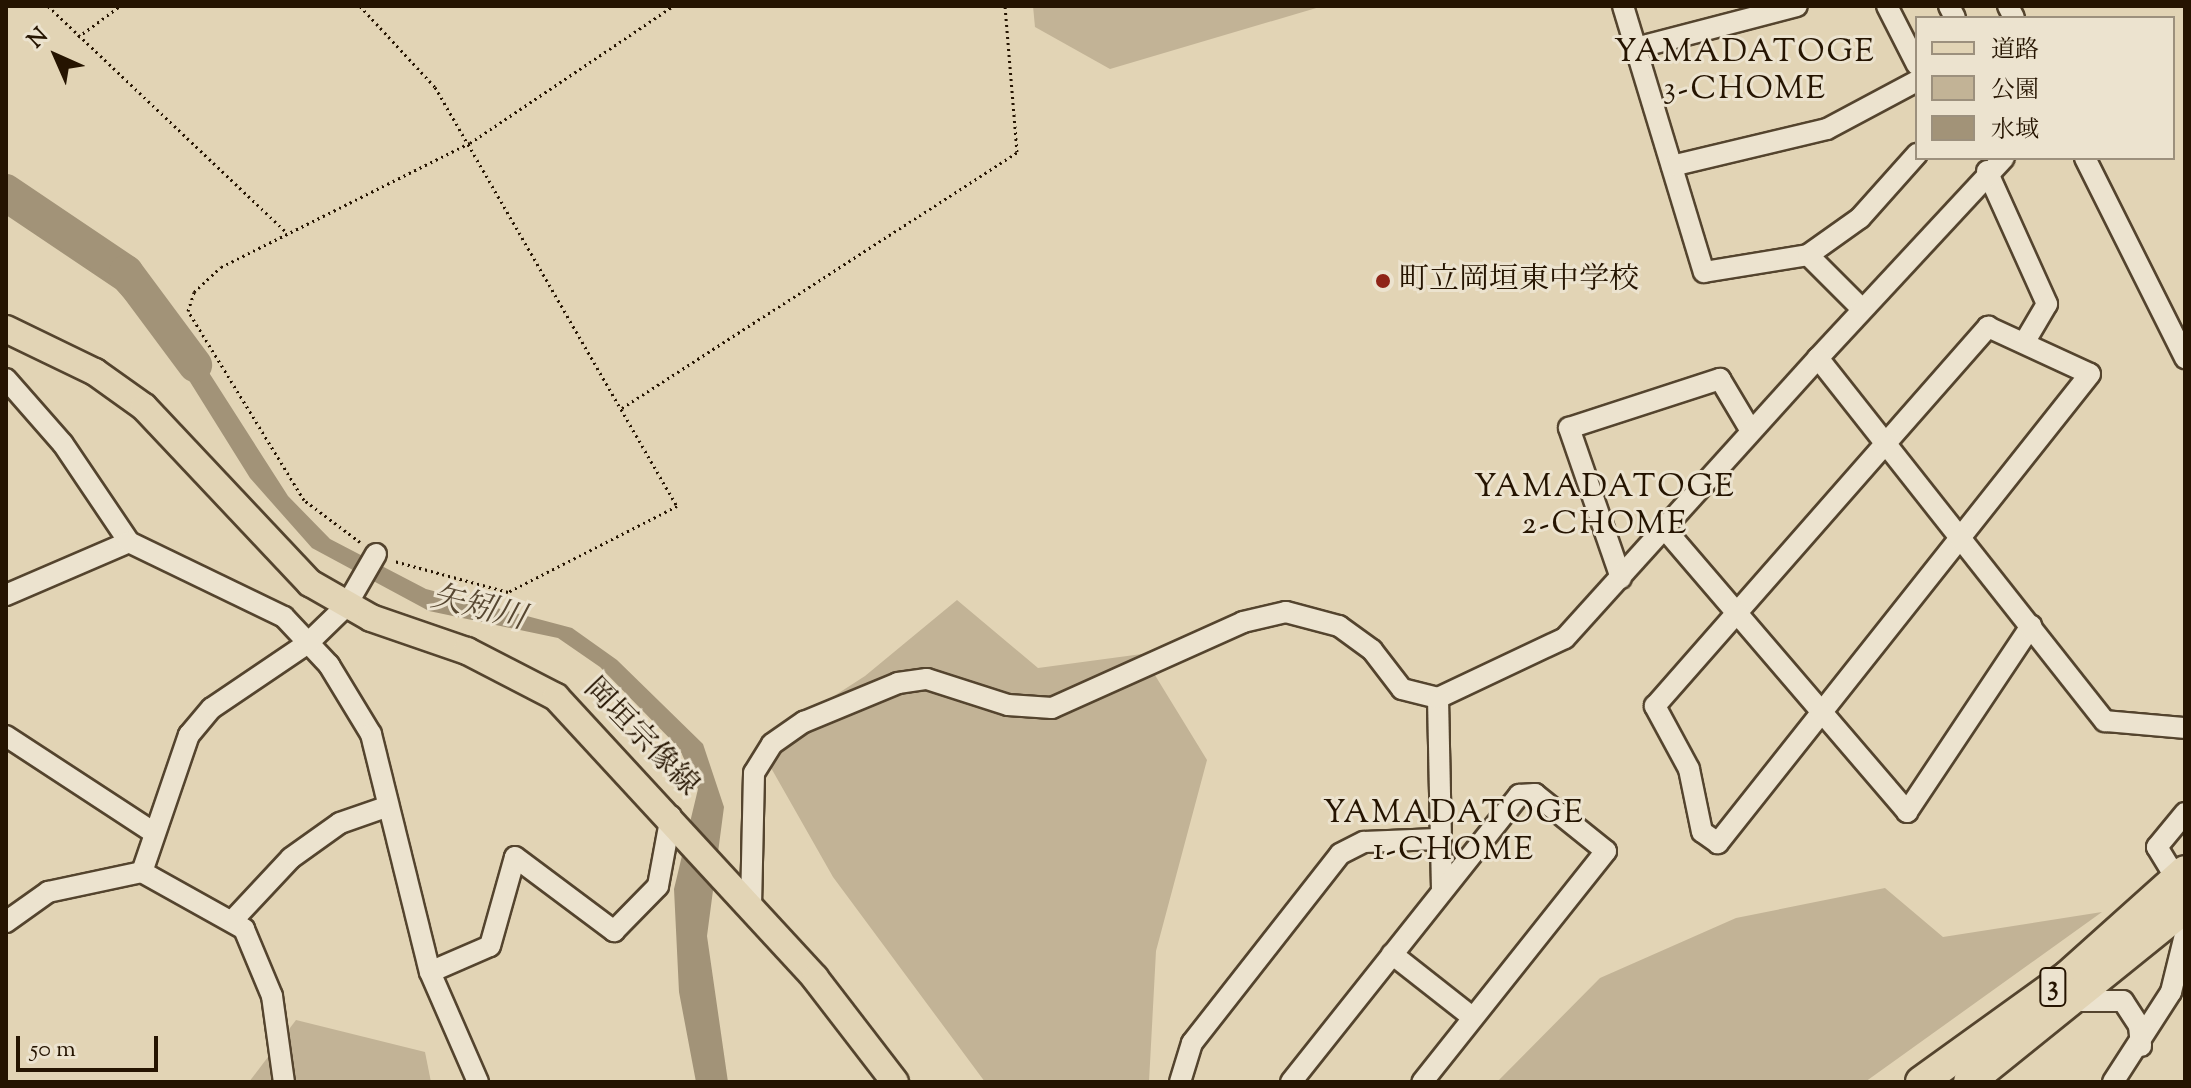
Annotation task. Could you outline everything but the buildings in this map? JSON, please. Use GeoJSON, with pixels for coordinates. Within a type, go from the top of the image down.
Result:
{"type":"FeatureCollection","features":[{"type":"Feature","properties":{"kind":"highway","name":"3"},"geometry":{"type":"LineString","coordinates":[[1921,1082],[2068,976],[2182,881]]}},
{"type":"Feature","properties":{"kind":"highway","name":"3"},"geometry":{"type":"LineString","coordinates":[[1969,1082],[2078,1001],[2185,908]]}},
{"type":"Feature","properties":{"kind":"main road","name":"岡垣宗像線"},"geometry":{"type":"LineString","coordinates":[[6,329],[95,372],[144,407],[284,562],[346,606],[545,690],[587,723],[751,906],[895,1082]]}},
{"type":"Feature","properties":{"kind":"street"},"geometry":{"type":"LineString","coordinates":[[1623,6],[1704,272],[1808,255],[1860,218],[1915,156]]}},
{"type":"Feature","properties":{"kind":"street"},"geometry":{"type":"LineString","coordinates":[[1636,48],[1797,6]]}},
{"type":"Feature","properties":{"kind":"street"},"geometry":{"type":"LineString","coordinates":[[1887,6],[1915,61]]}},
{"type":"Feature","properties":{"kind":"street"},"geometry":{"type":"LineString","coordinates":[[1672,166],[1827,129],[1915,82]]}},
{"type":"Feature","properties":{"kind":"street"},"geometry":{"type":"LineString","coordinates":[[751,906],[749,796],[762,758],[785,732],[898,683],[927,679],[1018,707],[1052,708],[1243,622],[1286,612],[1339,626],[1372,650],[1402,689],[1438,698],[1565,638],[1987,171],[2001,160]]}},
{"type":"Feature","properties":{"kind":"street"},"geometry":{"type":"LineString","coordinates":[[2086,160],[2185,358]]}},
{"type":"Feature","properties":{"kind":"street"},"geometry":{"type":"LineString","coordinates":[[1987,171],[2047,304],[2024,343]]}},
{"type":"Feature","properties":{"kind":"street"},"geometry":{"type":"LineString","coordinates":[[1808,255],[1862,309]]}},
{"type":"Feature","properties":{"kind":"street"},"geometry":{"type":"LineString","coordinates":[[1988,327],[2024,343],[2090,374],[1718,843],[1702,832],[1689,769],[1655,706],[1988,327]]}},
{"type":"Feature","properties":{"kind":"street"},"geometry":{"type":"LineString","coordinates":[[1818,358],[2105,721],[2185,728]]}},
{"type":"Feature","properties":{"kind":"street"},"geometry":{"type":"LineString","coordinates":[[6,379],[63,444],[129,542],[284,617],[308,643],[371,734],[386,807],[430,972],[478,1082]]}},
{"type":"Feature","properties":{"kind":"street"},"geometry":{"type":"LineString","coordinates":[[1621,578],[1569,428],[1720,379],[1751,431]]}},
{"type":"Feature","properties":{"kind":"street"},"geometry":{"type":"LineString","coordinates":[[1664,528],[1907,812],[2031,626]]}},
{"type":"Feature","properties":{"kind":"street"},"geometry":{"type":"LineString","coordinates":[[6,595],[129,542]]}},
{"type":"Feature","properties":{"kind":"street"},"geometry":{"type":"LineString","coordinates":[[142,872],[154,833],[199,721],[308,643],[346,606],[376,554]]}},
{"type":"Feature","properties":{"kind":"street"},"geometry":{"type":"LineString","coordinates":[[1438,698],[1437,839],[1442,890]]}},
{"type":"Feature","properties":{"kind":"street"},"geometry":{"type":"LineString","coordinates":[[6,736],[154,833]]}},
{"type":"Feature","properties":{"kind":"street"},"geometry":{"type":"LineString","coordinates":[[1291,1082],[1519,795],[1535,794],[1606,851],[1422,1082]]}},
{"type":"Feature","properties":{"kind":"street"},"geometry":{"type":"LineString","coordinates":[[234,919],[291,858],[340,823],[386,807]]}},
{"type":"Feature","properties":{"kind":"street"},"geometry":{"type":"LineString","coordinates":[[2182,881],[2157,847],[2185,813]]}},
{"type":"Feature","properties":{"kind":"street"},"geometry":{"type":"LineString","coordinates":[[430,972],[490,946],[515,857],[614,931],[658,886],[675,820]]}},
{"type":"Feature","properties":{"kind":"street"},"geometry":{"type":"LineString","coordinates":[[1180,1082],[1192,1043],[1340,854],[1364,842],[1437,839]]}},
{"type":"Feature","properties":{"kind":"street"},"geometry":{"type":"LineString","coordinates":[[6,922],[48,892],[142,872],[191,904],[234,919],[272,996],[284,1082]]}},
{"type":"Feature","properties":{"kind":"street"},"geometry":{"type":"LineString","coordinates":[[2113,1082],[2141,1046],[2171,992],[2185,935]]}},
{"type":"Feature","properties":{"kind":"street"},"geometry":{"type":"LineString","coordinates":[[1392,954],[1472,1017]]}},
{"type":"Feature","properties":{"kind":"street"},"geometry":{"type":"LineString","coordinates":[[2078,1001],[2123,1001],[2139,1026],[2141,1046]]}},
{"type":"Feature","properties":{"kind":"path"},"geometry":{"type":"LineString","coordinates":[[48,6],[287,232]]}},
{"type":"Feature","properties":{"kind":"path"},"geometry":{"type":"LineString","coordinates":[[78,37],[120,6]]}},
{"type":"Feature","properties":{"kind":"path"},"geometry":{"type":"LineString","coordinates":[[360,6],[435,87],[470,143],[677,506],[508,592],[435,577],[376,554],[304,500],[188,311],[194,292],[221,267],[470,143],[673,6]]}},
{"type":"Feature","properties":{"kind":"path"},"geometry":{"type":"LineString","coordinates":[[622,408],[1017,152],[1005,6]]}},
{"type":"Feature","properties":{"kind":"green space"},"geometry":{"type":"Polygon","coordinates":[[[1033,6],[1323,6],[1110,69],[1035,27],[1033,6]]]}},
{"type":"Feature","properties":{"kind":"green space"},"geometry":{"type":"Polygon","coordinates":[[[957,600],[1038,668],[1142,654],[1207,760],[1156,951],[1149,1082],[985,1082],[833,877],[758,745],[865,676],[957,600]]]}},
{"type":"Feature","properties":{"kind":"green space"},"geometry":{"type":"Polygon","coordinates":[[[1885,888],[1943,937],[2102,912],[1865,1082],[1497,1082],[1600,978],[1736,918],[1885,888]]]}},
{"type":"Feature","properties":{"kind":"green space"},"geometry":{"type":"Polygon","coordinates":[[[296,1020],[425,1052],[431,1082],[249,1082],[296,1020]]]}},
{"type":"Feature","properties":{"kind":"water"},"geometry":{"type":"Polygon","coordinates":[[[6,198],[132,285],[208,371],[288,496],[330,539],[426,589],[572,628],[617,660],[703,744],[724,807],[707,936],[728,1082],[696,1082],[679,992],[674,889],[698,789],[679,748],[600,667],[558,638],[429,611],[312,548],[250,478],[167,345],[116,289],[6,215],[6,198]]]}},
{"type":"Feature","properties":{"kind":"waterway","name":"矢矧川"},"geometry":{"type":"LineString","coordinates":[[6,191],[126,272],[195,365]]}},
{"type":"Feature","properties":{"kind":"place","name":"町立岡垣東中学校"},"geometry":{"type":"Point","coordinates":[1383,281]}},
{"type":"Feature","properties":{"kind":"district","name":"YAMADATOGE 3-CHOME"},"geometry":{"type":"Point","coordinates":[1745,72]}},
{"type":"Feature","properties":{"kind":"district","name":"YAMADATOGE 2-CHOME"},"geometry":{"type":"Point","coordinates":[1605,508]}},
{"type":"Feature","properties":{"kind":"district","name":"YAMADATOGE 1-CHOME"},"geometry":{"type":"Point","coordinates":[1454,834]}}]}
